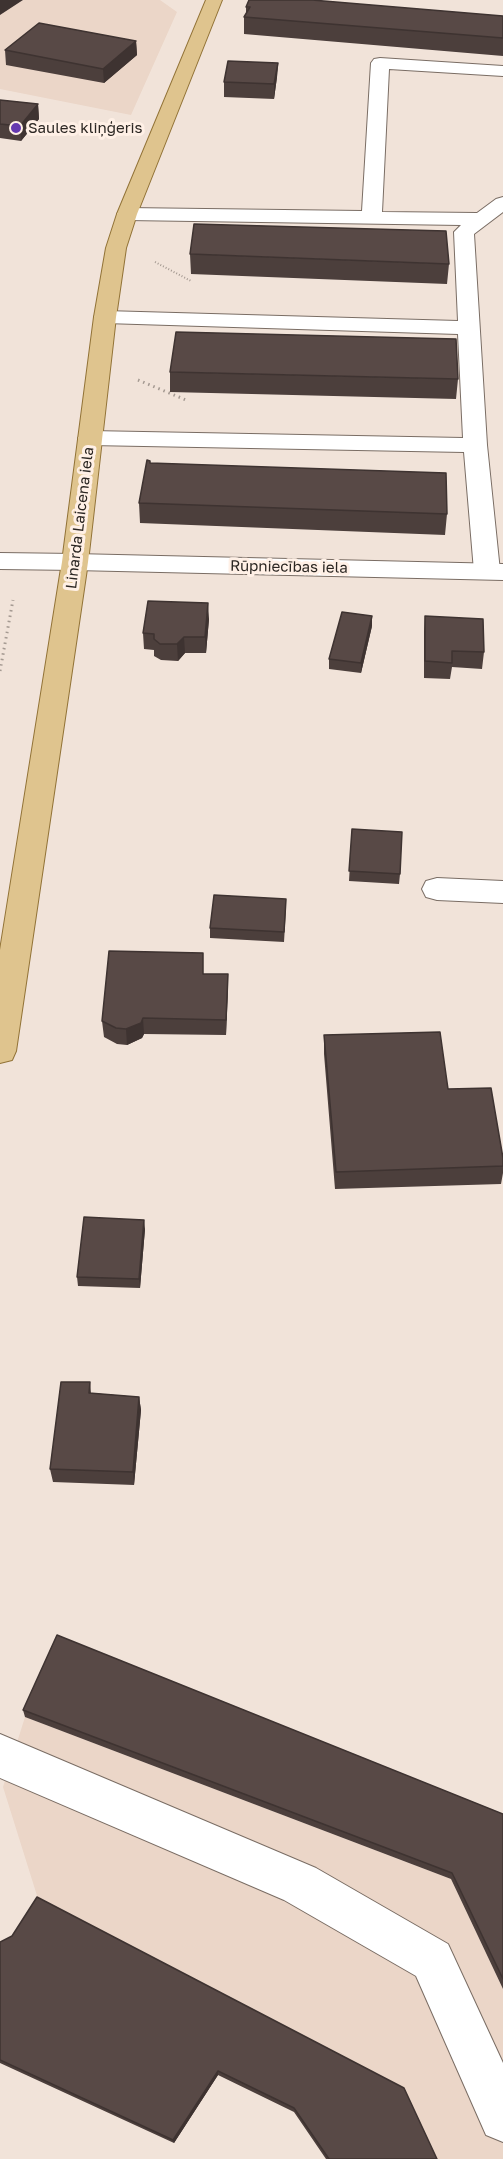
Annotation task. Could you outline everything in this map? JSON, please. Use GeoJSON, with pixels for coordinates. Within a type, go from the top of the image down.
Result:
{"type":"FeatureCollection","features":[{"type":"Feature","properties":{"kind":"main road","name":"Linarda Laicena iela"},"geometry":{"type":"LineString","coordinates":[[0,1052],[75,562],[105,317],[116,248],[127,214],[214,0]]}},
{"type":"Feature","properties":{"kind":"street"},"geometry":{"type":"LineString","coordinates":[[367,206],[380,63],[503,71]]}},
{"type":"Feature","properties":{"kind":"street"},"geometry":{"type":"LineString","coordinates":[[495,572],[474,445],[464,232],[503,203]]}},
{"type":"Feature","properties":{"kind":"street"},"geometry":{"type":"LineString","coordinates":[[127,214],[367,206],[482,219]]}},
{"type":"Feature","properties":{"kind":"street"},"geometry":{"type":"LineString","coordinates":[[105,317],[469,328]]}},
{"type":"Feature","properties":{"kind":"street"},"geometry":{"type":"LineString","coordinates":[[90,438],[474,445]]}},
{"type":"Feature","properties":{"kind":"street","name":"Rūpniecības iela"},"geometry":{"type":"LineString","coordinates":[[0,561],[495,572]]}},
{"type":"Feature","properties":{"kind":"street"},"geometry":{"type":"LineString","coordinates":[[437,889],[503,892]]}},
{"type":"Feature","properties":{"kind":"street"},"geometry":{"type":"LineString","coordinates":[[0,1756],[300,1884],[432,1960],[503,2118]]}},
{"type":"Feature","properties":{"kind":"path"},"geometry":{"type":"LineString","coordinates":[[0,671],[13,599]]}},
{"type":"Feature","properties":{"kind":"shaded area"},"geometry":{"type":"Polygon","coordinates":[[[0,0],[160,0],[177,12],[131,115],[0,89],[0,0]]]}},
{"type":"Feature","properties":{"kind":"shaded area"},"geometry":{"type":"Polygon","coordinates":[[[25,1717],[451,1879],[503,1989],[503,2159],[434,2159],[39,1902],[3,1787],[25,1717]]]}},
{"type":"Feature","properties":{"kind":"building"},"geometry":{"type":"Polygon","coordinates":[[[249,0],[312,0],[503,16],[503,38],[244,17],[250,7],[246,7],[249,0]]]}},
{"type":"Feature","properties":{"kind":"building"},"geometry":{"type":"Polygon","coordinates":[[[39,23],[136,41],[103,69],[5,50],[39,23]]]}},
{"type":"Feature","properties":{"kind":"building"},"geometry":{"type":"Polygon","coordinates":[[[228,61],[278,63],[274,84],[224,82],[228,61]]]}},
{"type":"Feature","properties":{"kind":"building"},"geometry":{"type":"Polygon","coordinates":[[[0,100],[38,104],[20,126],[0,124],[0,100]]]}},
{"type":"Feature","properties":{"kind":"building"},"geometry":{"type":"Polygon","coordinates":[[[194,224],[446,231],[449,264],[190,254],[194,224]]]}},
{"type":"Feature","properties":{"kind":"building"},"geometry":{"type":"Polygon","coordinates":[[[176,332],[456,339],[458,379],[170,372],[176,332]]]}},
{"type":"Feature","properties":{"kind":"building"},"geometry":{"type":"Polygon","coordinates":[[[147,460],[150,463],[446,473],[447,514],[139,503],[147,460]]]}},
{"type":"Feature","properties":{"kind":"building"},"geometry":{"type":"Polygon","coordinates":[[[148,601],[208,603],[205,637],[184,637],[177,644],[160,644],[154,639],[154,634],[143,633],[148,601]]]}},
{"type":"Feature","properties":{"kind":"building"},"geometry":{"type":"Polygon","coordinates":[[[342,612],[372,616],[361,663],[329,659],[342,612]]]}},
{"type":"Feature","properties":{"kind":"building"},"geometry":{"type":"Polygon","coordinates":[[[425,616],[483,619],[484,652],[452,651],[452,663],[425,661],[425,616]]]}},
{"type":"Feature","properties":{"kind":"building"},"geometry":{"type":"Polygon","coordinates":[[[352,829],[402,832],[400,874],[349,871],[352,829]]]}},
{"type":"Feature","properties":{"kind":"building"},"geometry":{"type":"Polygon","coordinates":[[[214,895],[286,899],[284,932],[210,928],[214,895]]]}},
{"type":"Feature","properties":{"kind":"building"},"geometry":{"type":"Polygon","coordinates":[[[109,951],[203,953],[203,974],[228,974],[226,1020],[143,1018],[141,1023],[126,1029],[116,1028],[102,1021],[109,951]]]}},
{"type":"Feature","properties":{"kind":"building"},"geometry":{"type":"Polygon","coordinates":[[[440,1032],[448,1089],[491,1088],[503,1166],[336,1172],[324,1035],[440,1032]]]}},
{"type":"Feature","properties":{"kind":"building"},"geometry":{"type":"Polygon","coordinates":[[[84,1217],[144,1220],[139,1279],[77,1277],[84,1217]]]}},
{"type":"Feature","properties":{"kind":"building"},"geometry":{"type":"Polygon","coordinates":[[[61,1382],[90,1382],[89,1393],[139,1397],[133,1472],[50,1469],[61,1382]]]}},
{"type":"Feature","properties":{"kind":"building"},"geometry":{"type":"Polygon","coordinates":[[[57,1635],[503,1814],[503,1979],[452,1873],[23,1710],[57,1635]]]}},
{"type":"Feature","properties":{"kind":"building"},"geometry":{"type":"Polygon","coordinates":[[[37,1897],[404,2088],[437,2159],[329,2159],[294,2108],[218,2071],[173,2140],[0,2060],[0,1942],[12,1936],[37,1897]]]}},
{"type":"Feature","properties":{"kind":"place","name":"Saules kliņģeris"},"geometry":{"type":"Point","coordinates":[16,128]}}]}
